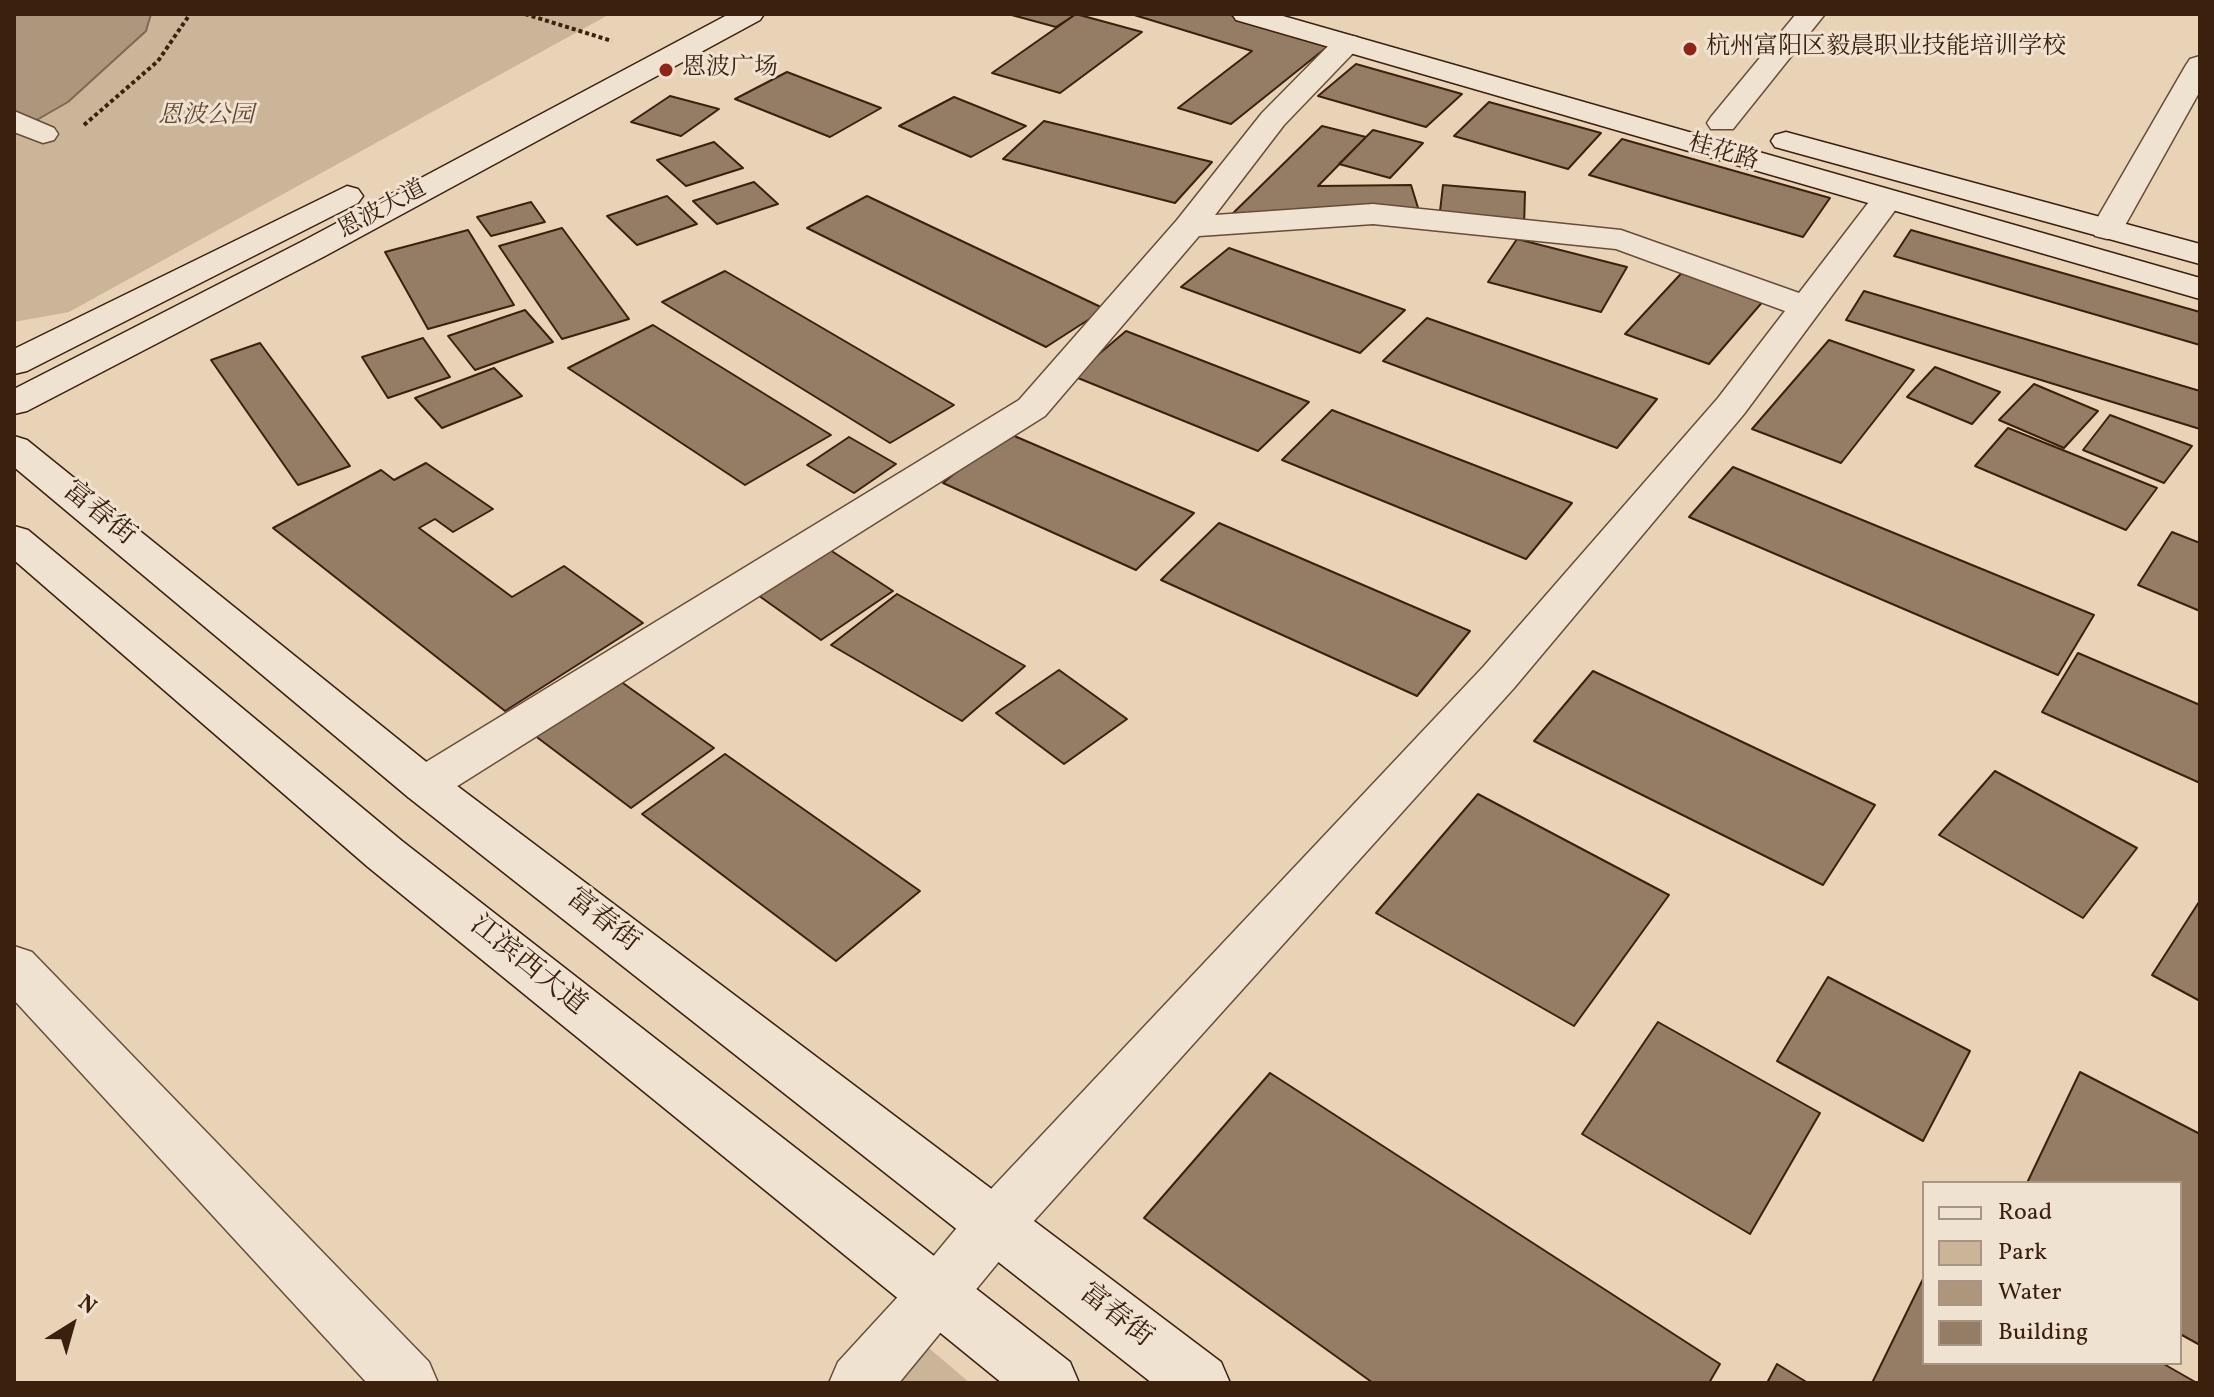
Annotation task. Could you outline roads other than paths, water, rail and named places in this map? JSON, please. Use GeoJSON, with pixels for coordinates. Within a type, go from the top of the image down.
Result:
{"type":"FeatureCollection","features":[{"type":"Feature","properties":{"kind":"main road","name":"恩波大道"},"geometry":{"type":"LineString","coordinates":[[14,363],[307,217],[688,14]]}},
{"type":"Feature","properties":{"kind":"main road","name":"恩波大道"},"geometry":{"type":"LineString","coordinates":[[14,403],[313,249],[750,14]]}},
{"type":"Feature","properties":{"kind":"main road","name":"桂花路"},"geometry":{"type":"LineString","coordinates":[[1246,14],[1345,29],[1886,201],[2200,289]]}},
{"type":"Feature","properties":{"kind":"main road"},"geometry":{"type":"LineString","coordinates":[[1722,123],[1811,14]]}},
{"type":"Feature","properties":{"kind":"main road"},"geometry":{"type":"LineString","coordinates":[[424,785],[1032,408],[1189,227],[1345,29],[1722,123],[2200,254]]}},
{"type":"Feature","properties":{"kind":"main road"},"geometry":{"type":"LineString","coordinates":[[2107,229],[2200,65]]}},
{"type":"Feature","properties":{"kind":"main road"},"geometry":{"type":"LineString","coordinates":[[14,120],[43,134]]}},
{"type":"Feature","properties":{"kind":"main road"},"geometry":{"type":"LineString","coordinates":[[859,1383],[938,1295],[995,1224],[1499,677],[1731,406],[1886,201]]}},
{"type":"Feature","properties":{"kind":"main road"},"geometry":{"type":"LineString","coordinates":[[1189,227],[1373,214],[1621,240],[1806,307]]}},
{"type":"Feature","properties":{"kind":"main road","name":"富春街"},"geometry":{"type":"LineString","coordinates":[[14,448],[424,785],[1200,1383]]}},
{"type":"Feature","properties":{"kind":"main road","name":"江滨西大道"},"geometry":{"type":"LineString","coordinates":[[14,539],[385,854],[1049,1383]]}},
{"type":"Feature","properties":{"kind":"main road"},"geometry":{"type":"LineString","coordinates":[[14,966],[408,1383]]}},
{"type":"Feature","properties":{"kind":"water"},"geometry":{"type":"Polygon","coordinates":[[[14,14],[151,14],[146,31],[68,102],[14,133],[14,14]]]}},
{"type":"Feature","properties":{"kind":"place","name":"杭州富阳区毅晨职业技能培训学校"},"geometry":{"type":"Point","coordinates":[1690,49]}},
{"type":"Feature","properties":{"kind":"place","name":"恩波广场"},"geometry":{"type":"Point","coordinates":[666,70]}},
{"type":"Feature","properties":{"kind":"park label","name":"恩波公园"},"geometry":{"type":"Point","coordinates":[206,118]}}]}
